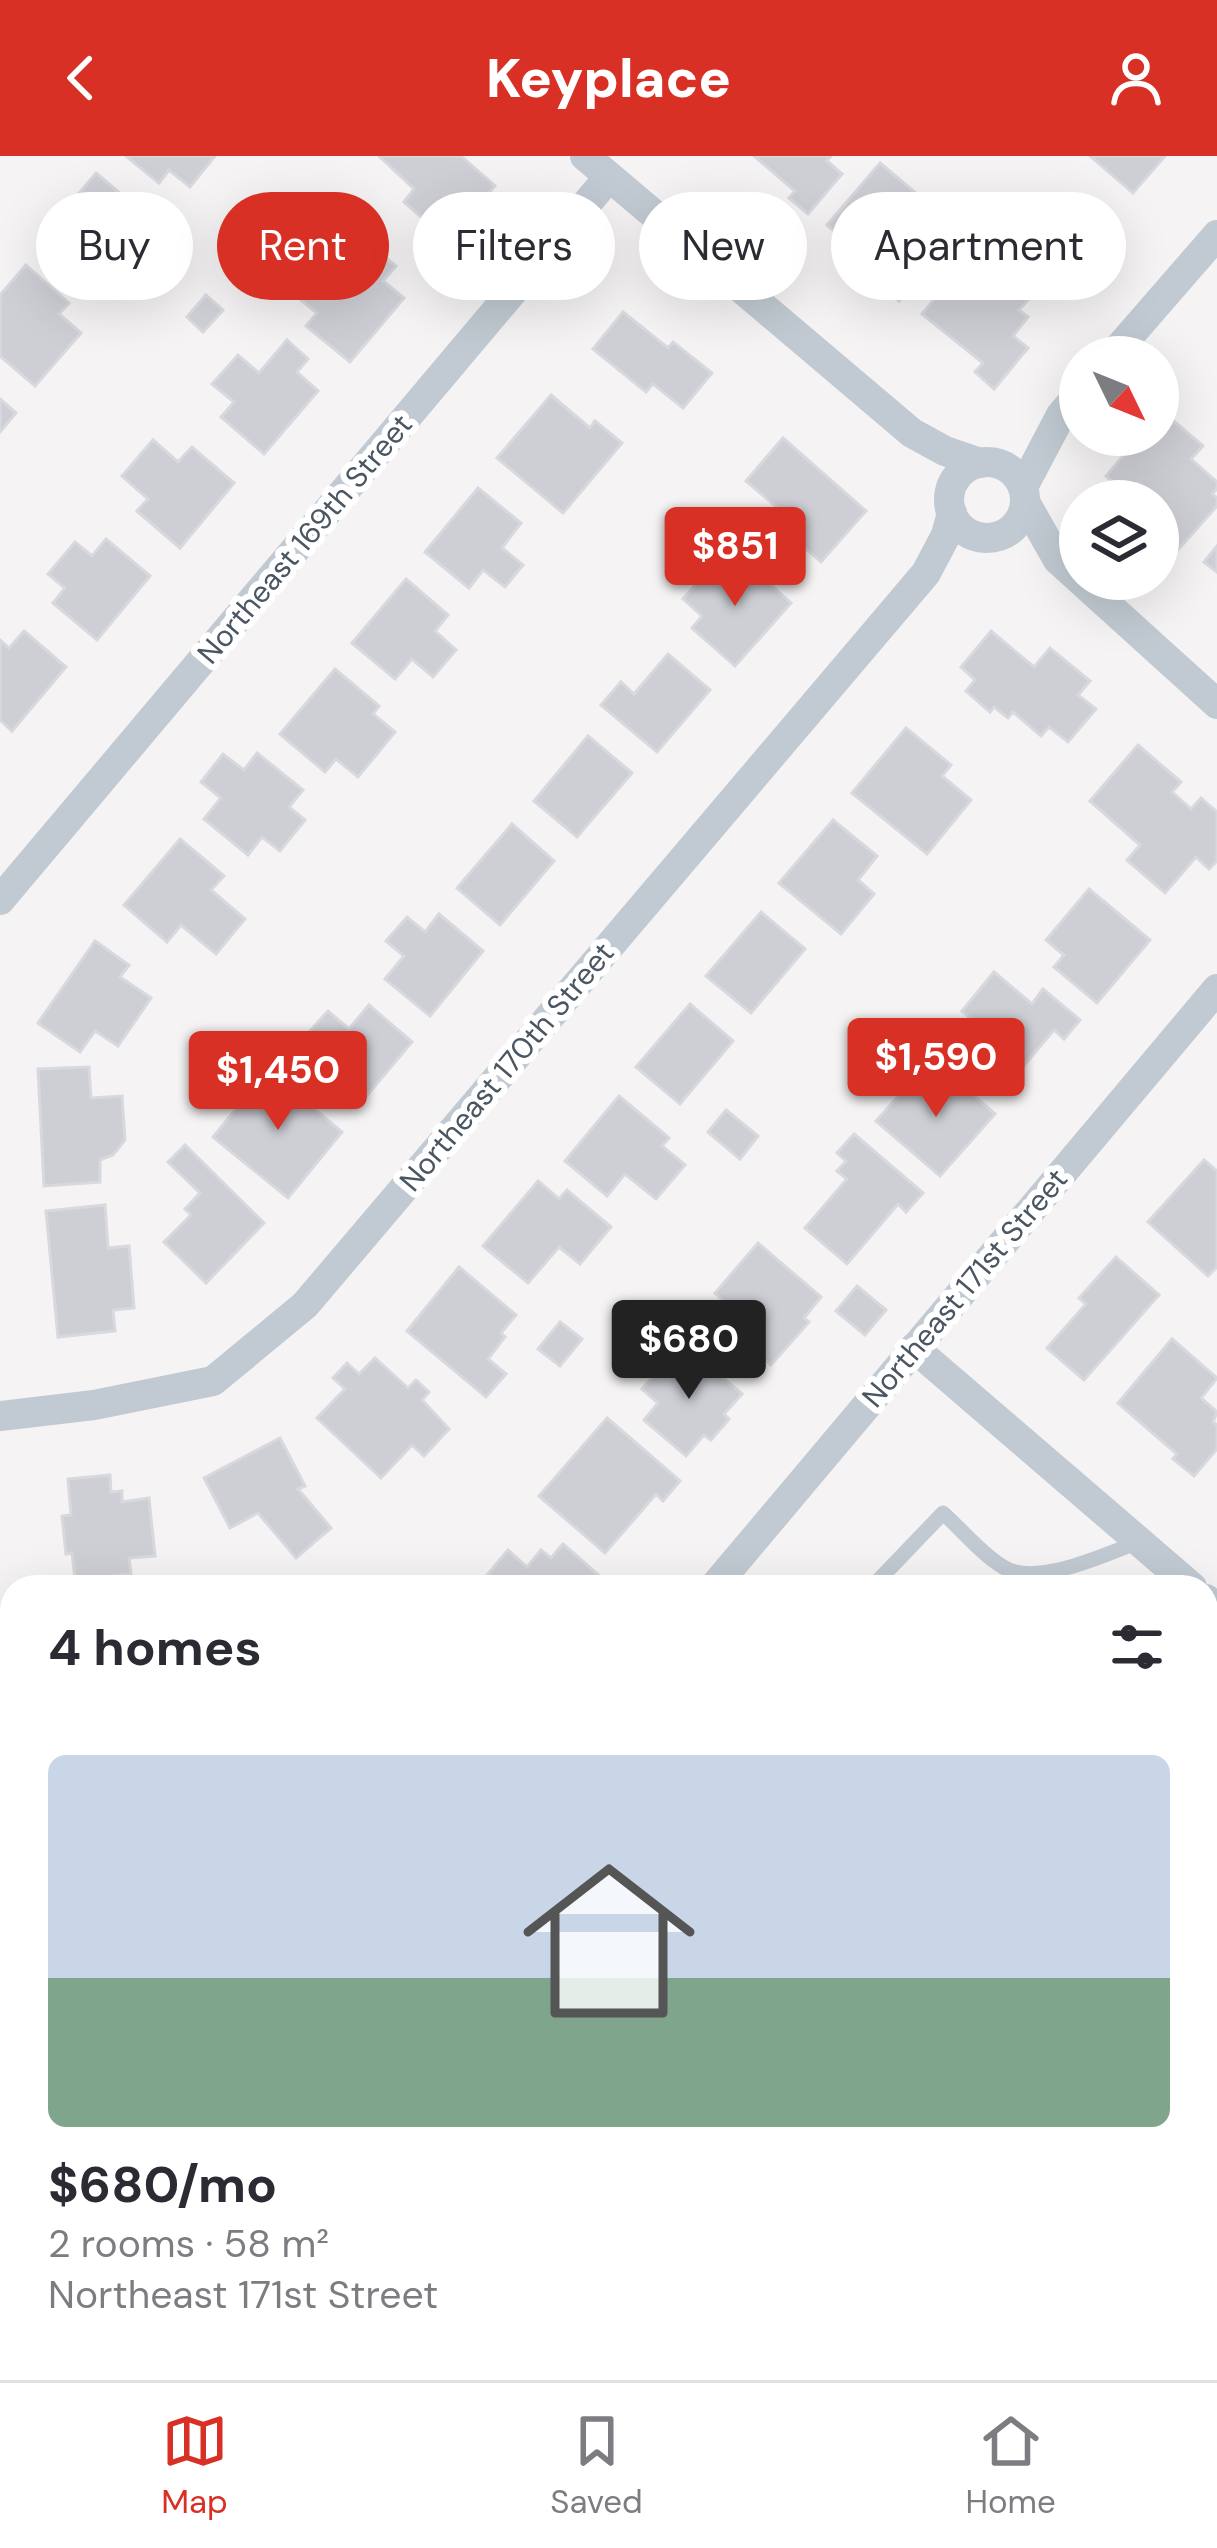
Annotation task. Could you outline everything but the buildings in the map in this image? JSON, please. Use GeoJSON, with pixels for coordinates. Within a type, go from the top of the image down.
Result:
{"type":"FeatureCollection","features":[{"type":"Feature","properties":{"kind":"street"},"geometry":{"type":"LineString","coordinates":[[585,156],[912,433],[945,451],[1012,471],[1058,560]]}},
{"type":"Feature","properties":{"kind":"street","name":"Northeast 169th Street"},"geometry":{"type":"LineString","coordinates":[[0,900],[609,177]]}},
{"type":"Feature","properties":{"kind":"street"},"geometry":{"type":"LineString","coordinates":[[1130,336],[1217,236]]}},
{"type":"Feature","properties":{"kind":"street"},"geometry":{"type":"LineString","coordinates":[[950,505],[960,473],[988,463],[1059,413]]}},
{"type":"Feature","properties":{"kind":"street"},"geometry":{"type":"LineString","coordinates":[[989,537],[1009,532],[1018,524],[1033,464],[1059,423]]}},
{"type":"Feature","properties":{"kind":"street"},"geometry":{"type":"LineString","coordinates":[[912,433],[934,462],[962,530],[1029,547],[1058,560],[1217,704]]}},
{"type":"Feature","properties":{"kind":"street","name":"Northeast 170th Street"},"geometry":{"type":"LineString","coordinates":[[0,1416],[94,1405],[213,1381],[304,1305],[926,573],[946,535],[950,505]]}},
{"type":"Feature","properties":{"kind":"street","name":"Northeast 170th Street"},"geometry":{"type":"LineString","coordinates":[[926,573],[989,537]]}},
{"type":"Feature","properties":{"kind":"street","name":"Northeast 171st Street"},"geometry":{"type":"LineString","coordinates":[[724,1575],[1217,989]]}},
{"type":"Feature","properties":{"kind":"street"},"geometry":{"type":"LineString","coordinates":[[914,1348],[1178,1575]]}},
{"type":"Feature","properties":{"kind":"lane"},"geometry":{"type":"LineString","coordinates":[[884,1575],[944,1513],[1004,1568],[1028,1575],[1139,1542]]}}]}
